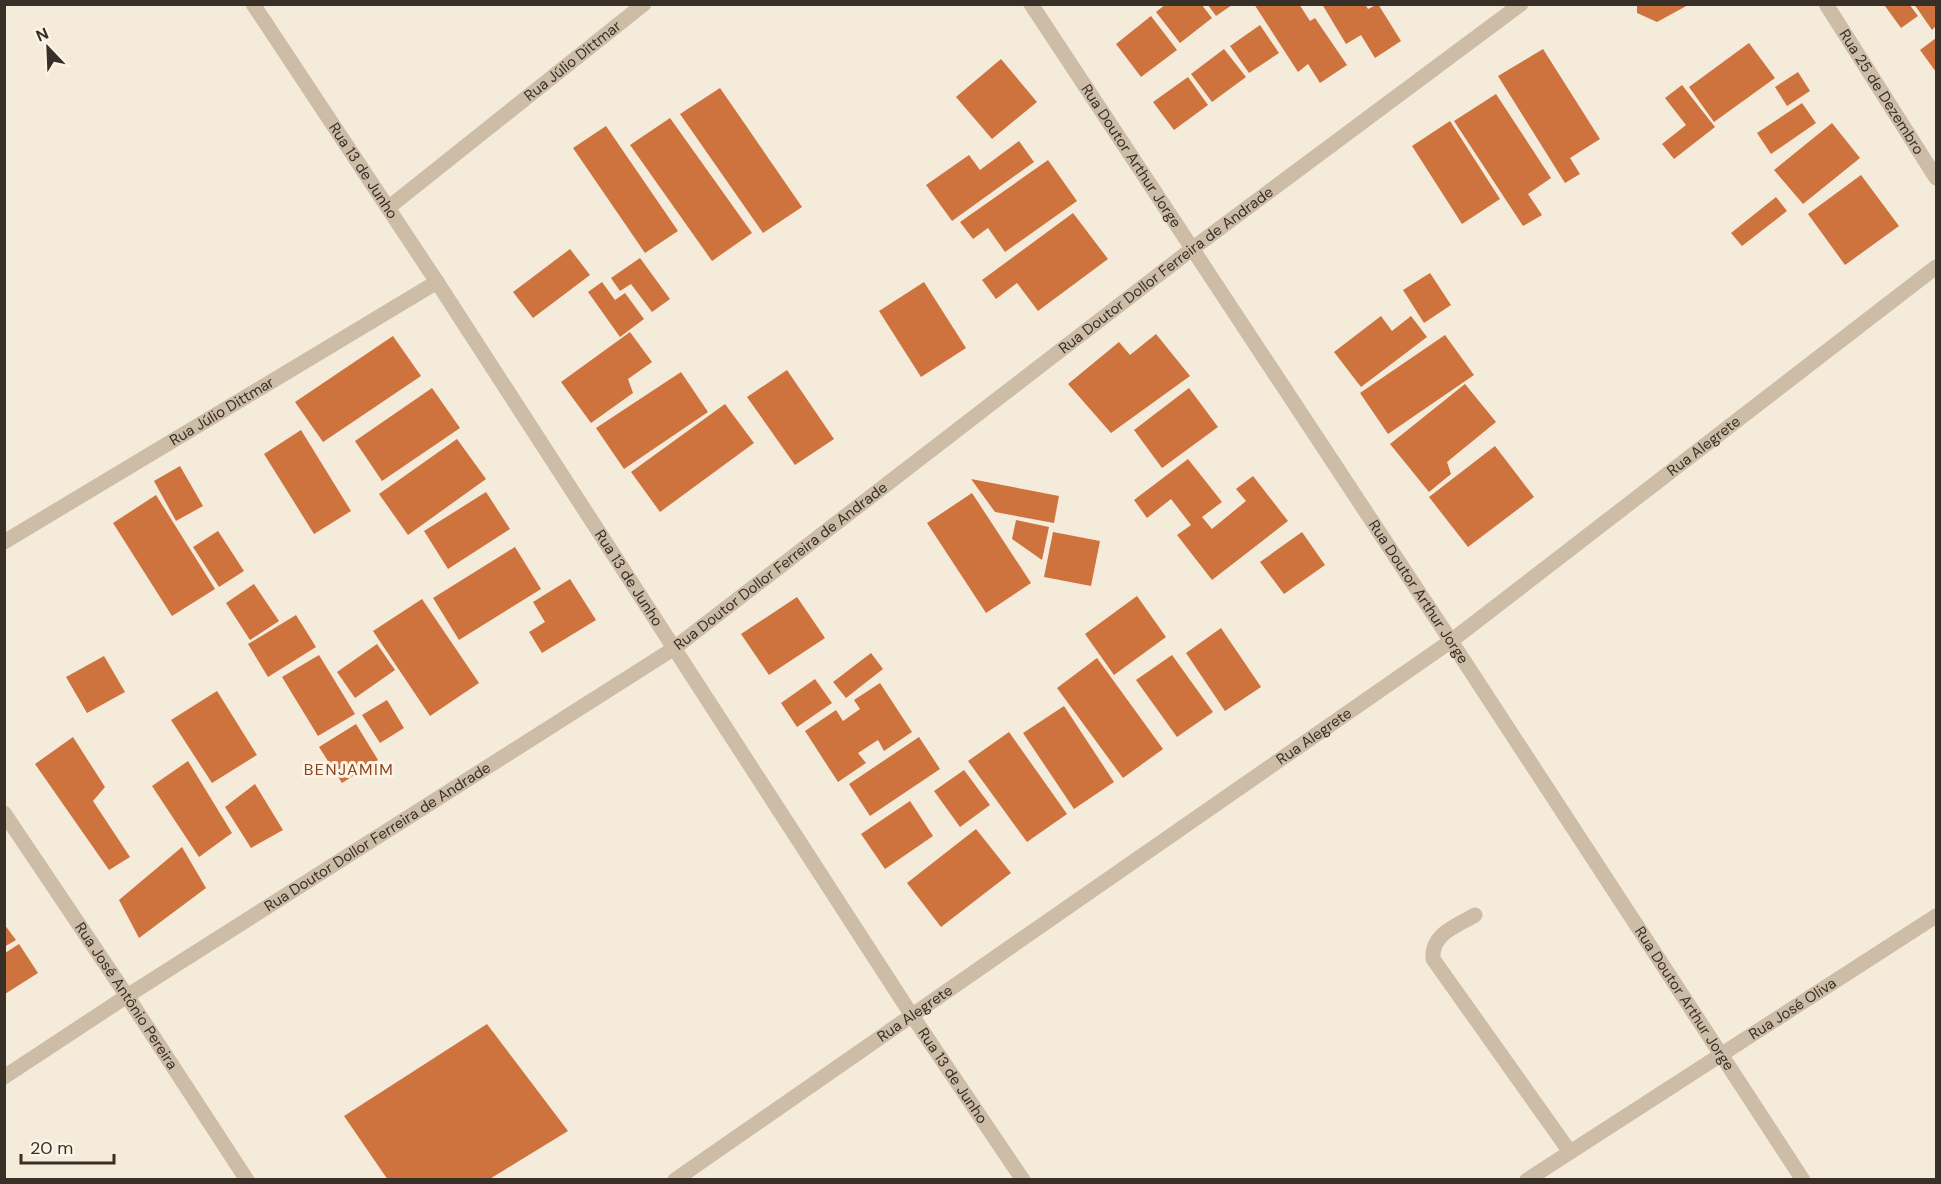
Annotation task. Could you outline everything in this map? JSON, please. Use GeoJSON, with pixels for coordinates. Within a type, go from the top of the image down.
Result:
{"type":"FeatureCollection","features":[{"type":"Feature","properties":{"kind":"street","name":"Rua 13 de Junho"},"geometry":{"type":"LineString","coordinates":[[253,4],[437,282],[910,1014],[1023,1179]]}},
{"type":"Feature","properties":{"kind":"street","name":"Rua Júlio Dittmar"},"geometry":{"type":"LineString","coordinates":[[388,208],[644,4]]}},
{"type":"Feature","properties":{"kind":"street","name":"Rua Doutor Arthur Jorge"},"geometry":{"type":"LineString","coordinates":[[1031,4],[1803,1179]]}},
{"type":"Feature","properties":{"kind":"street","name":"Rua Doutor Dollor Ferreira de Andrade"},"geometry":{"type":"LineString","coordinates":[[4,1077],[127,996],[673,649],[1192,249],[1521,4]]}},
{"type":"Feature","properties":{"kind":"street","name":"Rua 25 de Dezembro"},"geometry":{"type":"LineString","coordinates":[[1826,4],[1936,178]]}},
{"type":"Feature","properties":{"kind":"street","name":"Rua Alegrete"},"geometry":{"type":"LineString","coordinates":[[675,1179],[1451,640],[1936,267]]}},
{"type":"Feature","properties":{"kind":"street","name":"Rua Júlio Dittmar"},"geometry":{"type":"LineString","coordinates":[[4,542],[437,282]]}},
{"type":"Feature","properties":{"kind":"street","name":"Rua José Antônio Pereira"},"geometry":{"type":"LineString","coordinates":[[4,813],[247,1179]]}},
{"type":"Feature","properties":{"kind":"street"},"geometry":{"type":"LineString","coordinates":[[1475,915],[1440,936],[1432,948],[1432,959],[1570,1152]]}},
{"type":"Feature","properties":{"kind":"street","name":"Rua José Oliva"},"geometry":{"type":"LineString","coordinates":[[1527,1179],[1936,916]]}},
{"type":"Feature","properties":{"kind":"building"},"geometry":{"type":"Polygon","coordinates":[[[1166,4],[1201,4],[1212,18],[1180,43],[1156,12],[1166,4]]]}},
{"type":"Feature","properties":{"kind":"building"},"geometry":{"type":"Polygon","coordinates":[[[1254,4],[1299,4],[1310,21],[1315,18],[1347,65],[1320,83],[1308,64],[1298,72],[1254,4]]]}},
{"type":"Feature","properties":{"kind":"building"},"geometry":{"type":"Polygon","coordinates":[[[1322,4],[1365,4],[1368,9],[1378,4],[1401,41],[1375,58],[1361,35],[1346,44],[1322,4]]]}},
{"type":"Feature","properties":{"kind":"building"},"geometry":{"type":"Polygon","coordinates":[[[1637,4],[1690,4],[1657,22],[1637,13],[1637,4]]]}},
{"type":"Feature","properties":{"kind":"building"},"geometry":{"type":"Polygon","coordinates":[[[1886,4],[1909,4],[1918,16],[1901,28],[1885,6],[1886,4]]]}},
{"type":"Feature","properties":{"kind":"building"},"geometry":{"type":"Polygon","coordinates":[[[1914,4],[1936,4],[1936,26],[1932,30],[1914,4]]]}},
{"type":"Feature","properties":{"kind":"building"},"geometry":{"type":"Polygon","coordinates":[[[1208,5],[1232,5],[1216,16],[1208,5]]]}},
{"type":"Feature","properties":{"kind":"building"},"geometry":{"type":"Polygon","coordinates":[[[1151,16],[1177,50],[1141,77],[1116,44],[1151,16]]]}},
{"type":"Feature","properties":{"kind":"building"},"geometry":{"type":"Polygon","coordinates":[[[1260,25],[1279,53],[1249,73],[1230,46],[1260,25]]]}},
{"type":"Feature","properties":{"kind":"building"},"geometry":{"type":"Polygon","coordinates":[[[1936,38],[1936,72],[1920,50],[1936,38]]]}},
{"type":"Feature","properties":{"kind":"building"},"geometry":{"type":"Polygon","coordinates":[[[1749,43],[1775,78],[1714,122],[1689,87],[1749,43]]]}},
{"type":"Feature","properties":{"kind":"building"},"geometry":{"type":"Polygon","coordinates":[[[1224,49],[1246,77],[1212,102],[1191,74],[1224,49]]]}},
{"type":"Feature","properties":{"kind":"building"},"geometry":{"type":"Polygon","coordinates":[[[1543,49],[1600,139],[1570,158],[1580,174],[1565,183],[1498,76],[1543,49]]]}},
{"type":"Feature","properties":{"kind":"building"},"geometry":{"type":"Polygon","coordinates":[[[1001,59],[1037,102],[992,139],[956,97],[1001,59]]]}},
{"type":"Feature","properties":{"kind":"building"},"geometry":{"type":"Polygon","coordinates":[[[1798,72],[1810,91],[1787,106],[1775,87],[1798,72]]]}},
{"type":"Feature","properties":{"kind":"building"},"geometry":{"type":"Polygon","coordinates":[[[1188,77],[1208,105],[1174,130],[1153,102],[1188,77]]]}},
{"type":"Feature","properties":{"kind":"building"},"geometry":{"type":"Polygon","coordinates":[[[1682,85],[1715,127],[1674,159],[1662,144],[1686,125],[1665,98],[1682,85]]]}},
{"type":"Feature","properties":{"kind":"building"},"geometry":{"type":"Polygon","coordinates":[[[720,88],[802,207],[763,233],[680,114],[720,88]]]}},
{"type":"Feature","properties":{"kind":"building"},"geometry":{"type":"Polygon","coordinates":[[[1496,94],[1551,178],[1528,194],[1542,215],[1523,226],[1454,121],[1496,94]]]}},
{"type":"Feature","properties":{"kind":"building"},"geometry":{"type":"Polygon","coordinates":[[[1802,103],[1816,123],[1771,154],[1757,133],[1802,103]]]}},
{"type":"Feature","properties":{"kind":"building"},"geometry":{"type":"Polygon","coordinates":[[[670,118],[752,233],[712,261],[630,145],[670,118]]]}},
{"type":"Feature","properties":{"kind":"building"},"geometry":{"type":"Polygon","coordinates":[[[1450,121],[1500,199],[1462,224],[1412,146],[1450,121]]]}},
{"type":"Feature","properties":{"kind":"building"},"geometry":{"type":"Polygon","coordinates":[[[1832,123],[1860,158],[1803,204],[1774,170],[1832,123]]]}},
{"type":"Feature","properties":{"kind":"building"},"geometry":{"type":"Polygon","coordinates":[[[606,126],[678,231],[645,253],[573,148],[606,126]]]}},
{"type":"Feature","properties":{"kind":"building"},"geometry":{"type":"Polygon","coordinates":[[[1019,141],[1034,162],[952,221],[926,185],[969,155],[980,170],[1019,141]]]}},
{"type":"Feature","properties":{"kind":"building"},"geometry":{"type":"Polygon","coordinates":[[[1048,160],[1077,201],[1005,252],[988,228],[973,239],[960,222],[1048,160]]]}},
{"type":"Feature","properties":{"kind":"building"},"geometry":{"type":"Polygon","coordinates":[[[1861,175],[1899,226],[1845,265],[1808,214],[1861,175]]]}},
{"type":"Feature","properties":{"kind":"building"},"geometry":{"type":"Polygon","coordinates":[[[1776,197],[1787,211],[1742,246],[1731,233],[1776,197]]]}},
{"type":"Feature","properties":{"kind":"building"},"geometry":{"type":"Polygon","coordinates":[[[1073,213],[1108,259],[1038,311],[1017,283],[996,299],[982,280],[1073,213]]]}},
{"type":"Feature","properties":{"kind":"building"},"geometry":{"type":"Polygon","coordinates":[[[570,249],[590,275],[533,318],[513,292],[570,249]]]}},
{"type":"Feature","properties":{"kind":"building"},"geometry":{"type":"Polygon","coordinates":[[[640,258],[670,299],[652,312],[631,284],[620,291],[611,278],[640,258]]]}},
{"type":"Feature","properties":{"kind":"building"},"geometry":{"type":"Polygon","coordinates":[[[1430,273],[1451,305],[1424,323],[1403,290],[1430,273]]]}},
{"type":"Feature","properties":{"kind":"building"},"geometry":{"type":"Polygon","coordinates":[[[602,282],[615,300],[625,293],[644,319],[620,337],[588,292],[602,282]]]}},
{"type":"Feature","properties":{"kind":"building"},"geometry":{"type":"Polygon","coordinates":[[[924,282],[966,348],[921,377],[879,311],[924,282]]]}},
{"type":"Feature","properties":{"kind":"building"},"geometry":{"type":"Polygon","coordinates":[[[1381,316],[1392,331],[1411,316],[1427,337],[1361,387],[1334,352],[1381,316]]]}},
{"type":"Feature","properties":{"kind":"building"},"geometry":{"type":"Polygon","coordinates":[[[630,332],[652,362],[628,379],[633,393],[591,423],[561,382],[630,332]]]}},
{"type":"Feature","properties":{"kind":"building"},"geometry":{"type":"Polygon","coordinates":[[[1156,334],[1190,376],[1111,433],[1068,384],[1119,342],[1130,355],[1156,334]]]}},
{"type":"Feature","properties":{"kind":"building"},"geometry":{"type":"Polygon","coordinates":[[[1445,335],[1474,375],[1388,434],[1360,393],[1445,335]]]}},
{"type":"Feature","properties":{"kind":"building"},"geometry":{"type":"Polygon","coordinates":[[[393,336],[421,376],[323,442],[295,402],[393,336]]]}},
{"type":"Feature","properties":{"kind":"building"},"geometry":{"type":"Polygon","coordinates":[[[787,370],[834,439],[795,465],[747,397],[787,370]]]}},
{"type":"Feature","properties":{"kind":"building"},"geometry":{"type":"Polygon","coordinates":[[[681,372],[708,412],[624,469],[596,428],[681,372]]]}},
{"type":"Feature","properties":{"kind":"building"},"geometry":{"type":"Polygon","coordinates":[[[1465,384],[1496,422],[1447,462],[1451,474],[1429,492],[1390,444],[1465,384]]]}},
{"type":"Feature","properties":{"kind":"building"},"geometry":{"type":"Polygon","coordinates":[[[432,388],[460,428],[382,481],[355,441],[432,388]]]}},
{"type":"Feature","properties":{"kind":"building"},"geometry":{"type":"Polygon","coordinates":[[[1189,388],[1218,427],[1162,468],[1134,430],[1189,388]]]}},
{"type":"Feature","properties":{"kind":"building"},"geometry":{"type":"Polygon","coordinates":[[[725,404],[754,443],[660,512],[631,472],[725,404]]]}},
{"type":"Feature","properties":{"kind":"building"},"geometry":{"type":"Polygon","coordinates":[[[301,430],[351,511],[314,534],[264,454],[301,430]]]}},
{"type":"Feature","properties":{"kind":"building"},"geometry":{"type":"Polygon","coordinates":[[[457,439],[486,479],[408,535],[379,494],[457,439]]]}},
{"type":"Feature","properties":{"kind":"building"},"geometry":{"type":"Polygon","coordinates":[[[1495,446],[1534,497],[1468,547],[1429,497],[1495,446]]]}},
{"type":"Feature","properties":{"kind":"building"},"geometry":{"type":"Polygon","coordinates":[[[1188,459],[1222,502],[1202,517],[1212,529],[1246,501],[1236,489],[1253,476],[1288,521],[1212,580],[1177,535],[1191,525],[1171,499],[1147,518],[1134,500],[1188,459]]]}},
{"type":"Feature","properties":{"kind":"building"},"geometry":{"type":"Polygon","coordinates":[[[180,466],[203,506],[176,521],[154,481],[180,466]]]}},
{"type":"Feature","properties":{"kind":"building"},"geometry":{"type":"Polygon","coordinates":[[[971,479],[1059,496],[1054,523],[995,512],[971,479]]]}},
{"type":"Feature","properties":{"kind":"building"},"geometry":{"type":"Polygon","coordinates":[[[486,492],[510,529],[448,569],[424,531],[486,492]]]}},
{"type":"Feature","properties":{"kind":"building"},"geometry":{"type":"Polygon","coordinates":[[[972,493],[1031,583],[986,613],[927,523],[972,493]]]}},
{"type":"Feature","properties":{"kind":"building"},"geometry":{"type":"Polygon","coordinates":[[[156,495],[215,589],[172,616],[113,523],[156,495]]]}},
{"type":"Feature","properties":{"kind":"building"},"geometry":{"type":"Polygon","coordinates":[[[1016,520],[1049,527],[1042,560],[1012,539],[1016,520]]]}},
{"type":"Feature","properties":{"kind":"building"},"geometry":{"type":"Polygon","coordinates":[[[218,531],[244,571],[219,587],[193,547],[218,531]]]}},
{"type":"Feature","properties":{"kind":"building"},"geometry":{"type":"Polygon","coordinates":[[[1053,532],[1100,541],[1091,586],[1044,577],[1053,532]]]}},
{"type":"Feature","properties":{"kind":"building"},"geometry":{"type":"Polygon","coordinates":[[[1302,532],[1325,565],[1284,594],[1260,562],[1302,532]]]}},
{"type":"Feature","properties":{"kind":"building"},"geometry":{"type":"Polygon","coordinates":[[[515,547],[541,589],[459,640],[433,598],[515,547]]]}},
{"type":"Feature","properties":{"kind":"building"},"geometry":{"type":"Polygon","coordinates":[[[570,579],[596,620],[542,653],[529,632],[545,622],[533,602],[570,579]]]}},
{"type":"Feature","properties":{"kind":"building"},"geometry":{"type":"Polygon","coordinates":[[[254,584],[279,621],[250,640],[226,603],[254,584]]]}},
{"type":"Feature","properties":{"kind":"building"},"geometry":{"type":"Polygon","coordinates":[[[1137,596],[1166,637],[1114,675],[1085,634],[1137,596]]]}},
{"type":"Feature","properties":{"kind":"building"},"geometry":{"type":"Polygon","coordinates":[[[797,597],[825,638],[769,675],[741,634],[797,597]]]}},
{"type":"Feature","properties":{"kind":"building"},"geometry":{"type":"Polygon","coordinates":[[[422,599],[479,683],[430,716],[373,631],[422,599]]]}},
{"type":"Feature","properties":{"kind":"building"},"geometry":{"type":"Polygon","coordinates":[[[296,615],[316,647],[268,677],[248,644],[296,615]]]}},
{"type":"Feature","properties":{"kind":"building"},"geometry":{"type":"Polygon","coordinates":[[[1221,628],[1261,687],[1225,711],[1186,653],[1221,628]]]}},
{"type":"Feature","properties":{"kind":"building"},"geometry":{"type":"Polygon","coordinates":[[[377,644],[395,670],[355,698],[337,672],[377,644]]]}},
{"type":"Feature","properties":{"kind":"building"},"geometry":{"type":"Polygon","coordinates":[[[871,653],[883,669],[846,698],[833,682],[871,653]]]}},
{"type":"Feature","properties":{"kind":"building"},"geometry":{"type":"Polygon","coordinates":[[[319,655],[355,714],[318,736],[282,677],[319,655]]]}},
{"type":"Feature","properties":{"kind":"building"},"geometry":{"type":"Polygon","coordinates":[[[1172,655],[1213,712],[1177,737],[1136,680],[1172,655]]]}},
{"type":"Feature","properties":{"kind":"building"},"geometry":{"type":"Polygon","coordinates":[[[104,656],[125,692],[87,713],[66,677],[104,656]]]}},
{"type":"Feature","properties":{"kind":"building"},"geometry":{"type":"Polygon","coordinates":[[[1097,658],[1163,749],[1123,778],[1057,688],[1097,658]]]}},
{"type":"Feature","properties":{"kind":"building"},"geometry":{"type":"Polygon","coordinates":[[[815,679],[832,703],[797,727],[781,703],[815,679]]]}},
{"type":"Feature","properties":{"kind":"building"},"geometry":{"type":"Polygon","coordinates":[[[880,683],[912,732],[884,751],[878,740],[858,753],[866,763],[838,782],[805,731],[836,710],[843,721],[860,709],[854,700],[880,683]]]}},
{"type":"Feature","properties":{"kind":"building"},"geometry":{"type":"Polygon","coordinates":[[[217,691],[257,755],[212,783],[171,720],[217,691]]]}},
{"type":"Feature","properties":{"kind":"building"},"geometry":{"type":"Polygon","coordinates":[[[387,700],[404,728],[380,743],[362,715],[387,700]]]}},
{"type":"Feature","properties":{"kind":"building"},"geometry":{"type":"Polygon","coordinates":[[[1064,706],[1114,782],[1074,809],[1023,733],[1064,706]]]}},
{"type":"Feature","properties":{"kind":"building"},"geometry":{"type":"Polygon","coordinates":[[[356,724],[378,760],[342,783],[319,747],[356,724]]]}},
{"type":"Feature","properties":{"kind":"building"},"geometry":{"type":"Polygon","coordinates":[[[1009,732],[1067,814],[1027,842],[968,761],[1009,732]]]}},
{"type":"Feature","properties":{"kind":"building"},"geometry":{"type":"Polygon","coordinates":[[[73,737],[105,787],[93,801],[130,857],[109,870],[35,764],[73,737]]]}},
{"type":"Feature","properties":{"kind":"building"},"geometry":{"type":"Polygon","coordinates":[[[919,737],[940,769],[870,816],[849,784],[919,737]]]}},
{"type":"Feature","properties":{"kind":"building"},"geometry":{"type":"Polygon","coordinates":[[[188,761],[232,833],[199,857],[152,786],[188,761]]]}},
{"type":"Feature","properties":{"kind":"building"},"geometry":{"type":"Polygon","coordinates":[[[964,770],[990,805],[960,827],[934,791],[964,770]]]}},
{"type":"Feature","properties":{"kind":"building"},"geometry":{"type":"Polygon","coordinates":[[[255,784],[283,830],[251,848],[225,807],[255,784]]]}},
{"type":"Feature","properties":{"kind":"building"},"geometry":{"type":"Polygon","coordinates":[[[910,801],[933,836],[885,869],[861,834],[910,801]]]}},
{"type":"Feature","properties":{"kind":"building"},"geometry":{"type":"Polygon","coordinates":[[[976,829],[1011,873],[941,927],[907,883],[976,829]]]}},
{"type":"Feature","properties":{"kind":"building"},"geometry":{"type":"Polygon","coordinates":[[[182,847],[206,888],[139,938],[119,900],[182,847]]]}},
{"type":"Feature","properties":{"kind":"building"},"geometry":{"type":"Polygon","coordinates":[[[4,924],[16,940],[4,947],[4,924]]]}},
{"type":"Feature","properties":{"kind":"building"},"geometry":{"type":"Polygon","coordinates":[[[19,944],[38,973],[5,994],[5,953],[19,944]]]}},
{"type":"Feature","properties":{"kind":"building"},"geometry":{"type":"Polygon","coordinates":[[[487,1024],[568,1131],[488,1180],[388,1180],[344,1116],[487,1024]]]}},
{"type":"Feature","properties":{"kind":"district","name":"BENJAMIM"},"geometry":{"type":"Point","coordinates":[349,769]}}]}
